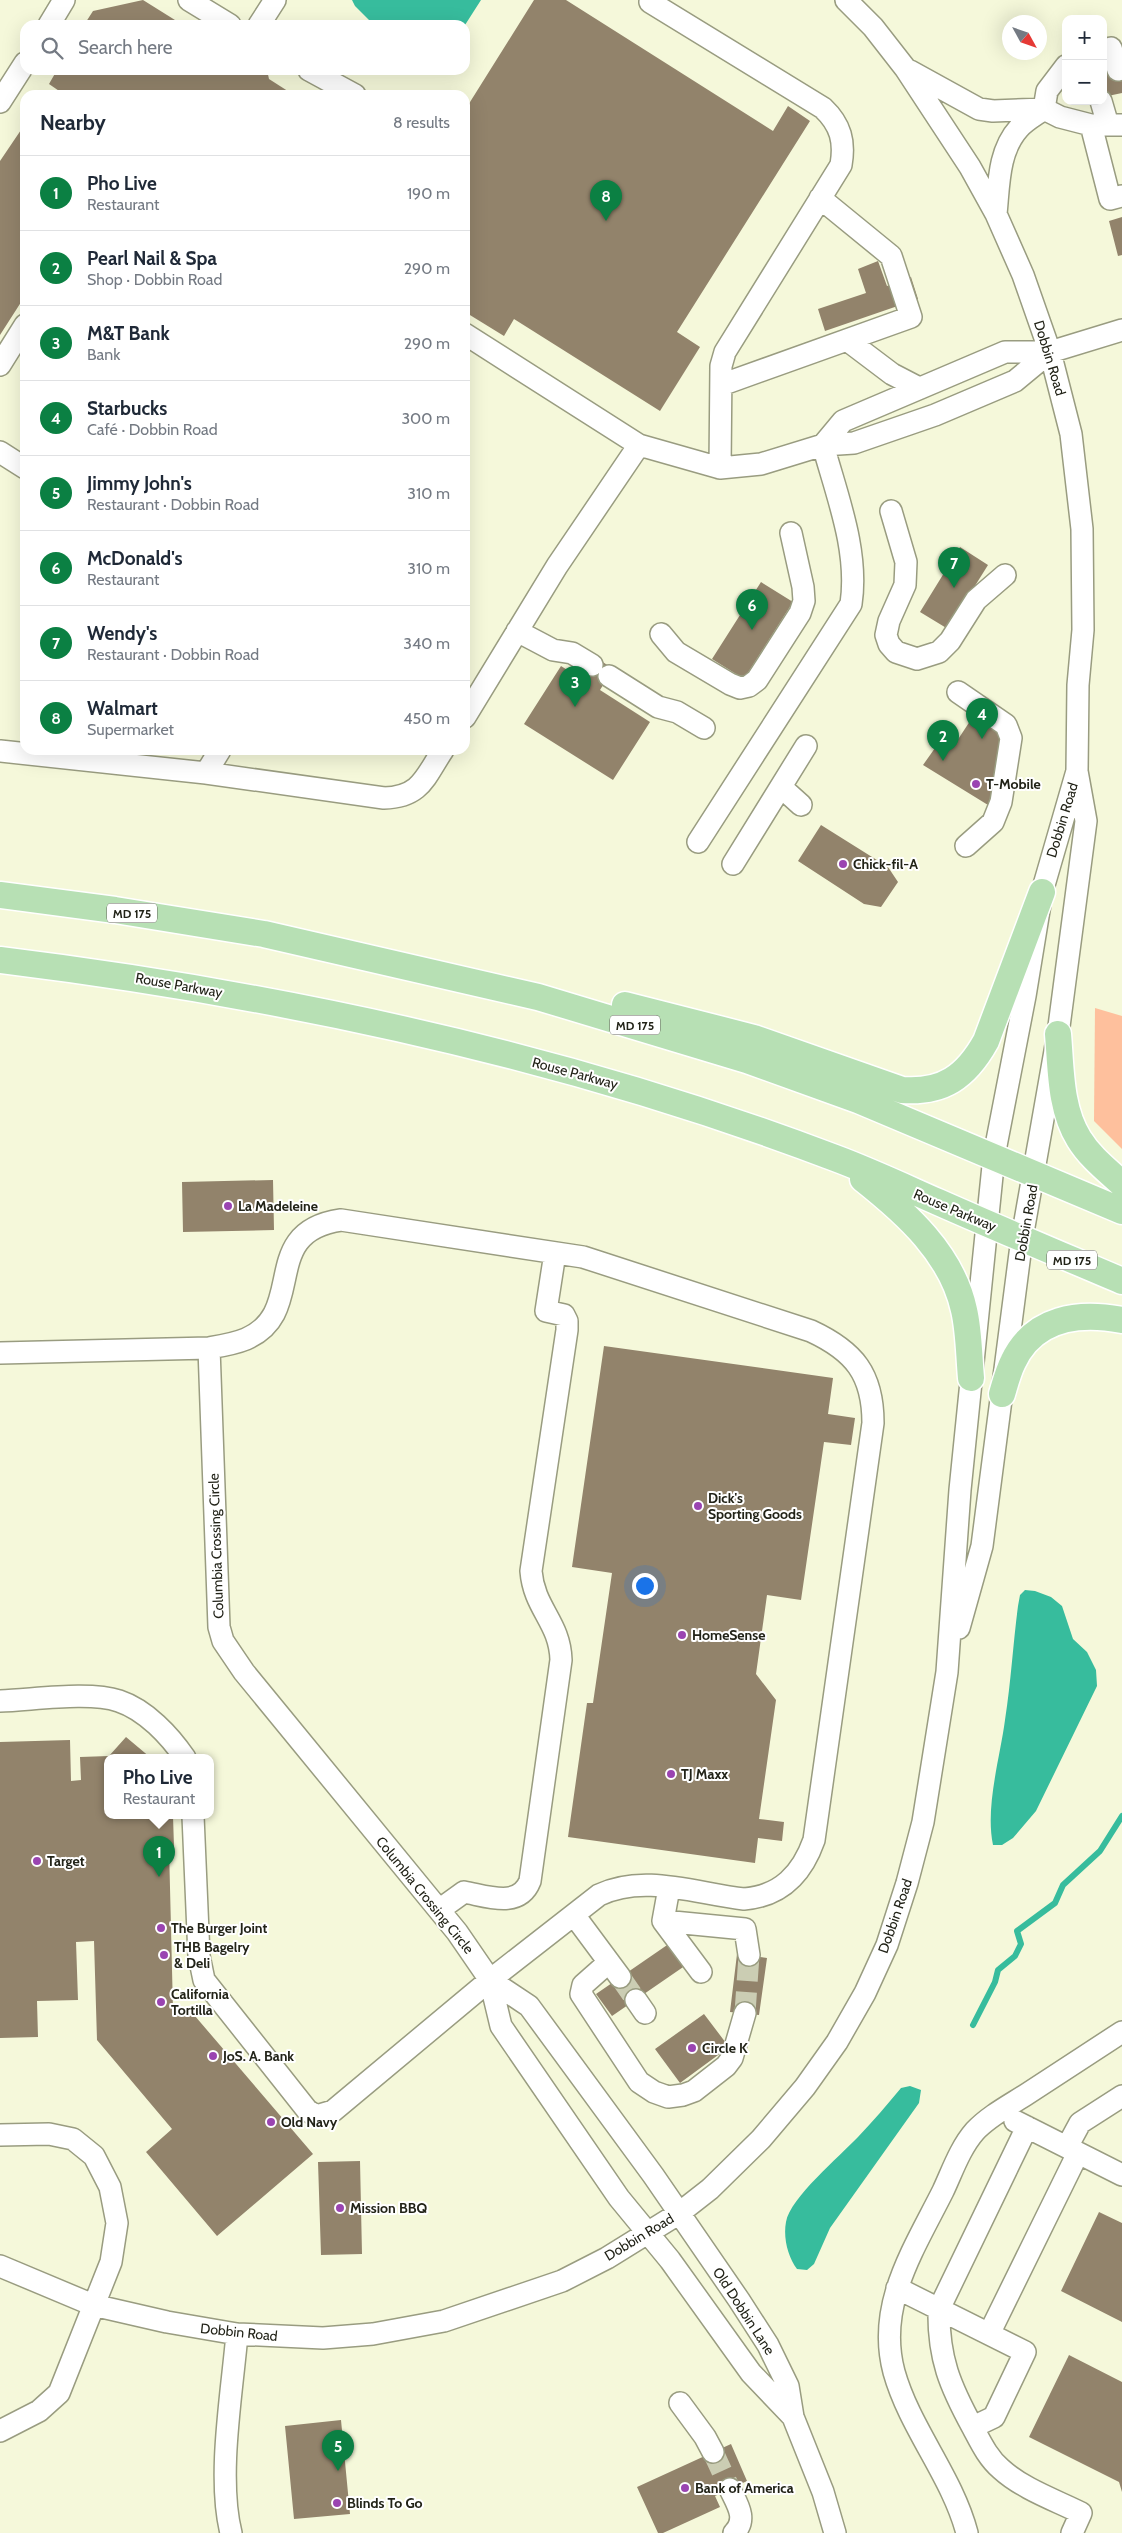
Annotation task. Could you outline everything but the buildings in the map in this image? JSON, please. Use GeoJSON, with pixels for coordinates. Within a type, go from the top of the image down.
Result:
{"type":"FeatureCollection","features":[{"type":"Feature","properties":{"kind":"main road"},"geometry":{"type":"LineString","coordinates":[[264,934],[407,958],[647,1010],[754,1038],[902,1090],[919,1091],[953,1081],[976,1058],[986,1041],[1042,892]]}},
{"type":"Feature","properties":{"kind":"main road","name":"MD 175"},"geometry":{"type":"LineString","coordinates":[[0,895],[115,910],[264,934],[538,997],[747,1060],[858,1100],[1122,1211]]}},
{"type":"Feature","properties":{"kind":"main road","name":"Rouse Parkway"},"geometry":{"type":"LineString","coordinates":[[0,960],[110,974],[227,993],[394,1028],[523,1059],[626,1087],[728,1119],[838,1158],[1122,1281]]}},
{"type":"Feature","properties":{"kind":"main road"},"geometry":{"type":"LineString","coordinates":[[1058,1034],[1065,1102],[1070,1123],[1080,1141],[1122,1184]]}},
{"type":"Feature","properties":{"kind":"main road"},"geometry":{"type":"LineString","coordinates":[[838,1158],[886,1197],[912,1222],[948,1266],[964,1310],[971,1378]]}},
{"type":"Feature","properties":{"kind":"main road"},"geometry":{"type":"LineString","coordinates":[[1002,1394],[1013,1361],[1025,1342],[1041,1329],[1055,1321],[1074,1316],[1100,1316],[1122,1320]]}},
{"type":"Feature","properties":{"kind":"street"},"geometry":{"type":"LineString","coordinates":[[52,20],[64,0]]}},
{"type":"Feature","properties":{"kind":"street"},"geometry":{"type":"LineString","coordinates":[[189,0],[222,20]]}},
{"type":"Feature","properties":{"kind":"street"},"geometry":{"type":"LineString","coordinates":[[262,20],[275,0]]}},
{"type":"Feature","properties":{"kind":"street","name":"Dobbin Road"},"geometry":{"type":"LineString","coordinates":[[846,0],[872,27],[905,68],[947,131],[996,214],[1023,275],[1050,352],[1071,434],[1082,529],[1083,630],[1078,685],[1077,771],[1086,821],[1058,1034],[1035,1174],[1022,1238],[982,1546],[947,1672]]}},
{"type":"Feature","properties":{"kind":"street"},"geometry":{"type":"LineString","coordinates":[[650,2],[824,108],[839,127],[844,150],[840,165],[725,352],[721,366],[720,468]]}},
{"type":"Feature","properties":{"kind":"street"},"geometry":{"type":"LineString","coordinates":[[1112,47],[1118,70]]}},
{"type":"Feature","properties":{"kind":"street"},"geometry":{"type":"LineString","coordinates":[[905,68],[979,110],[1044,109],[1060,117],[1107,125]]}},
{"type":"Feature","properties":{"kind":"street"},"geometry":{"type":"LineString","coordinates":[[0,102],[20,71]]}},
{"type":"Feature","properties":{"kind":"street"},"geometry":{"type":"LineString","coordinates":[[996,214],[1002,160],[1009,142],[1020,127],[1044,109],[1047,91],[1062,71]]}},
{"type":"Feature","properties":{"kind":"street"},"geometry":{"type":"LineString","coordinates":[[319,75],[346,90]]}},
{"type":"Feature","properties":{"kind":"street"},"geometry":{"type":"LineString","coordinates":[[1102,105],[1107,125],[1116,197]]}},
{"type":"Feature","properties":{"kind":"street"},"geometry":{"type":"LineString","coordinates":[[721,385],[911,317],[891,256],[820,198]]}},
{"type":"Feature","properties":{"kind":"street"},"geometry":{"type":"LineString","coordinates":[[823,445],[843,420],[1005,352],[1050,352],[1122,330]]}},
{"type":"Feature","properties":{"kind":"street"},"geometry":{"type":"LineString","coordinates":[[0,365],[20,333]]}},
{"type":"Feature","properties":{"kind":"street"},"geometry":{"type":"LineString","coordinates":[[470,337],[639,446],[720,468],[761,464],[823,445],[854,443],[935,415],[1015,381],[1050,352]]}},
{"type":"Feature","properties":{"kind":"street"},"geometry":{"type":"LineString","coordinates":[[847,340],[892,374],[919,388]]}},
{"type":"Feature","properties":{"kind":"street"},"geometry":{"type":"LineString","coordinates":[[698,842],[851,604],[854,573],[844,522],[823,445]]}},
{"type":"Feature","properties":{"kind":"street"},"geometry":{"type":"LineString","coordinates":[[470,709],[557,566],[639,446]]}},
{"type":"Feature","properties":{"kind":"street"},"geometry":{"type":"LineString","coordinates":[[0,452],[20,465]]}},
{"type":"Feature","properties":{"kind":"street"},"geometry":{"type":"LineString","coordinates":[[891,511],[906,562],[905,585],[889,621],[886,635],[889,644],[896,652],[917,658],[939,652],[950,641],[976,600],[1005,575]]}},
{"type":"Feature","properties":{"kind":"street"},"geometry":{"type":"LineString","coordinates":[[661,634],[676,652],[730,684],[740,688],[748,686],[757,680],[800,613],[804,601],[791,533]]}},
{"type":"Feature","properties":{"kind":"street"},"geometry":{"type":"LineString","coordinates":[[517,631],[553,650],[572,653],[658,707],[677,712],[704,728]]}},
{"type":"Feature","properties":{"kind":"street"},"geometry":{"type":"LineString","coordinates":[[958,692],[984,708],[1006,725],[1011,738],[1001,802],[993,822],[966,846]]}},
{"type":"Feature","properties":{"kind":"street"},"geometry":{"type":"LineString","coordinates":[[733,864],[806,746]]}},
{"type":"Feature","properties":{"kind":"street"},"geometry":{"type":"LineString","coordinates":[[0,751],[20,752]]}},
{"type":"Feature","properties":{"kind":"street"},"geometry":{"type":"LineString","coordinates":[[81,755],[101,756],[384,798],[401,798],[420,785],[440,755]]}},
{"type":"Feature","properties":{"kind":"street"},"geometry":{"type":"LineString","coordinates":[[206,773],[217,755]]}},
{"type":"Feature","properties":{"kind":"street","name":"Dobbin Road"},"geometry":{"type":"LineString","coordinates":[[0,2266],[94,2305],[167,2322],[237,2334],[323,2338],[373,2334],[444,2321],[562,2281],[607,2258],[678,2214],[710,2189],[761,2139],[792,2102],[837,2042],[865,1993],[887,1945],[907,1883],[923,1822],[947,1672],[960,1490],[994,1156],[1025,996],[1042,892],[1077,771]]}},
{"type":"Feature","properties":{"kind":"street"},"geometry":{"type":"LineString","coordinates":[[781,786],[800,804]]}},
{"type":"Feature","properties":{"kind":"street"},"geometry":{"type":"LineString","coordinates":[[0,1353],[208,1348],[246,1339],[269,1322],[281,1299],[293,1248],[313,1228],[327,1222],[341,1220],[583,1257],[811,1331],[831,1340],[860,1366],[869,1385],[873,1404],[873,1423],[814,1840],[807,1859],[798,1872],[787,1882],[759,1898],[730,1898],[649,1885],[615,1887],[599,1895],[490,1980],[333,2111],[316,2116],[307,2110],[204,1980],[198,1956],[193,1819]]}},
{"type":"Feature","properties":{"kind":"street"},"geometry":{"type":"LineString","coordinates":[[439,1910],[464,1892],[505,1899],[515,1898],[527,1889],[530,1880],[561,1660],[559,1638],[535,1594],[531,1571],[567,1330],[567,1321],[564,1315],[546,1311],[555,1253]]}},
{"type":"Feature","properties":{"kind":"street","name":"Columbia Crossing Circle"},"geometry":{"type":"LineString","coordinates":[[208,1348],[219,1627],[223,1641],[244,1672],[439,1910],[490,1980],[529,2006],[653,2175],[678,2214]]}},
{"type":"Feature","properties":{"kind":"street"},"geometry":{"type":"LineString","coordinates":[[0,1701],[100,1697],[120,1702],[140,1712],[176,1745],[182,1754]]}},
{"type":"Feature","properties":{"kind":"street"},"geometry":{"type":"LineString","coordinates":[[669,1888],[663,1921],[701,1972]]}},
{"type":"Feature","properties":{"kind":"street"},"geometry":{"type":"LineString","coordinates":[[574,1915],[614,1970],[582,1985],[581,1994],[639,2082],[654,2092],[668,2096],[683,2095],[694,2091],[719,2074],[732,2058],[746,2013]]}},
{"type":"Feature","properties":{"kind":"street"},"geometry":{"type":"LineString","coordinates":[[663,1921],[745,1929],[749,1955]]}},
{"type":"Feature","properties":{"kind":"street","name":"Columbia Crossing Circle"},"geometry":{"type":"LineString","coordinates":[[490,1980],[501,2026],[619,2198],[649,2232]]}},
{"type":"Feature","properties":{"kind":"street"},"geometry":{"type":"LineString","coordinates":[[967,2533],[950,2492],[904,2400],[894,2372],[889,2348],[888,2324],[897,2288],[905,2267],[965,2146],[975,2131],[998,2113],[1122,2032]]}},
{"type":"Feature","properties":{"kind":"street"},"geometry":{"type":"LineString","coordinates":[[989,2334],[1073,2150],[1080,2123],[1122,2096]]}},
{"type":"Feature","properties":{"kind":"street"},"geometry":{"type":"LineString","coordinates":[[998,2113],[1122,2175]]}},
{"type":"Feature","properties":{"kind":"street"},"geometry":{"type":"LineString","coordinates":[[1027,2128],[939,2309],[938,2329],[943,2360],[951,2388],[990,2458],[1017,2481],[1081,2513],[1072,2533]]}},
{"type":"Feature","properties":{"kind":"street"},"geometry":{"type":"LineString","coordinates":[[0,2135],[49,2134],[73,2139],[94,2156],[110,2187],[117,2223],[111,2262],[59,2393],[39,2411],[0,2431]]}},
{"type":"Feature","properties":{"kind":"street","name":"Old Dobbin Lane"},"geometry":{"type":"LineString","coordinates":[[678,2214],[739,2300],[768,2345],[788,2386],[793,2417],[823,2492],[835,2533]]}},
{"type":"Feature","properties":{"kind":"street","name":"Old Dobbin Lane"},"geometry":{"type":"LineString","coordinates":[[649,2232],[751,2372],[793,2417]]}},
{"type":"Feature","properties":{"kind":"street"},"geometry":{"type":"LineString","coordinates":[[897,2288],[1025,2352],[994,2417],[973,2427]]}},
{"type":"Feature","properties":{"kind":"street"},"geometry":{"type":"LineString","coordinates":[[231,2533],[226,2508],[225,2474],[237,2334]]}},
{"type":"Feature","properties":{"kind":"street"},"geometry":{"type":"LineString","coordinates":[[680,2403],[713,2452]]}},
{"type":"Feature","properties":{"kind":"street"},"geometry":{"type":"LineString","coordinates":[[730,2489],[743,2519],[740,2527],[734,2533]]}},
{"type":"Feature","properties":{"kind":"shaded area"},"geometry":{"type":"Polygon","coordinates":[[[1095,1008],[1122,1016],[1122,1149],[1094,1121],[1095,1008]]]}},
{"type":"Feature","properties":{"kind":"water"},"geometry":{"type":"Polygon","coordinates":[[[352,0],[481,0],[468,20],[369,20],[355,6],[352,0]]]}},
{"type":"Feature","properties":{"kind":"water"},"geometry":{"type":"Polygon","coordinates":[[[1025,1590],[1035,1591],[1051,1597],[1062,1606],[1073,1639],[1087,1652],[1096,1670],[1097,1686],[1036,1811],[1013,1838],[1002,1845],[993,1845],[991,1815],[994,1782],[1007,1706],[1018,1606],[1020,1595],[1025,1590]]]}},
{"type":"Feature","properties":{"kind":"water"},"geometry":{"type":"Polygon","coordinates":[[[910,2086],[921,2090],[919,2103],[830,2228],[814,2264],[807,2270],[797,2269],[789,2253],[785,2228],[796,2201],[858,2137],[901,2088],[910,2086]]]}},
{"type":"Feature","properties":{"kind":"waterway"},"geometry":{"type":"LineString","coordinates":[[973,2025],[995,1982],[998,1970],[1015,1956],[1021,1944],[1017,1931],[1055,1903],[1063,1885],[1100,1851],[1122,1816]]}},
{"type":"Feature","properties":{"kind":"tunnel"},"geometry":{"type":"LineString","coordinates":[[745,2013],[749,1955]]}},
{"type":"Feature","properties":{"kind":"tunnel"},"geometry":{"type":"LineString","coordinates":[[620,1977],[636,2000]]}},
{"type":"Feature","properties":{"kind":"tunnel"},"geometry":{"type":"LineString","coordinates":[[713,2452],[730,2489]]}},
{"type":"Feature","properties":{"kind":"place","name":"Walmart"},"geometry":{"type":"Point","coordinates":[606,221]}},
{"type":"Feature","properties":{"kind":"place","name":"Wendy's"},"geometry":{"type":"Point","coordinates":[954,588]}},
{"type":"Feature","properties":{"kind":"place","name":"McDonald's"},"geometry":{"type":"Point","coordinates":[752,630]}},
{"type":"Feature","properties":{"kind":"place","name":"M&T Bank"},"geometry":{"type":"Point","coordinates":[575,707]}},
{"type":"Feature","properties":{"kind":"place","name":"Starbucks"},"geometry":{"type":"Point","coordinates":[982,739]}},
{"type":"Feature","properties":{"kind":"place","name":"Pearl Nail & Spa"},"geometry":{"type":"Point","coordinates":[943,761]}},
{"type":"Feature","properties":{"kind":"place","name":"T-Mobile"},"geometry":{"type":"Point","coordinates":[976,784]}},
{"type":"Feature","properties":{"kind":"place","name":"Chick-fil-A"},"geometry":{"type":"Point","coordinates":[843,864]}},
{"type":"Feature","properties":{"kind":"place","name":"La Madeleine"},"geometry":{"type":"Point","coordinates":[228,1206]}},
{"type":"Feature","properties":{"kind":"place","name":"Dick's Sporting Goods"},"geometry":{"type":"Point","coordinates":[698,1506]}},
{"type":"Feature","properties":{"kind":"place","name":"HomeSense"},"geometry":{"type":"Point","coordinates":[682,1635]}},
{"type":"Feature","properties":{"kind":"place","name":"TJ Maxx"},"geometry":{"type":"Point","coordinates":[671,1774]}},
{"type":"Feature","properties":{"kind":"place","name":"Target"},"geometry":{"type":"Point","coordinates":[37,1861]}},
{"type":"Feature","properties":{"kind":"place","name":"Pho Live"},"geometry":{"type":"Point","coordinates":[159,1877]}},
{"type":"Feature","properties":{"kind":"place","name":"The Burger Joint"},"geometry":{"type":"Point","coordinates":[161,1928]}},
{"type":"Feature","properties":{"kind":"place","name":"THB Bagelry & Deli"},"geometry":{"type":"Point","coordinates":[164,1955]}},
{"type":"Feature","properties":{"kind":"place","name":"California Tortilla"},"geometry":{"type":"Point","coordinates":[161,2002]}},
{"type":"Feature","properties":{"kind":"place","name":"Circle K"},"geometry":{"type":"Point","coordinates":[692,2048]}},
{"type":"Feature","properties":{"kind":"place","name":"JoS. A. Bank"},"geometry":{"type":"Point","coordinates":[213,2056]}},
{"type":"Feature","properties":{"kind":"place","name":"Old Navy"},"geometry":{"type":"Point","coordinates":[271,2122]}},
{"type":"Feature","properties":{"kind":"place","name":"Mission BBQ"},"geometry":{"type":"Point","coordinates":[340,2208]}},
{"type":"Feature","properties":{"kind":"place","name":"Jimmy John's"},"geometry":{"type":"Point","coordinates":[338,2471]}},
{"type":"Feature","properties":{"kind":"place","name":"Bank of America"},"geometry":{"type":"Point","coordinates":[685,2488]}},
{"type":"Feature","properties":{"kind":"place","name":"Blinds To Go"},"geometry":{"type":"Point","coordinates":[337,2503]}}]}
